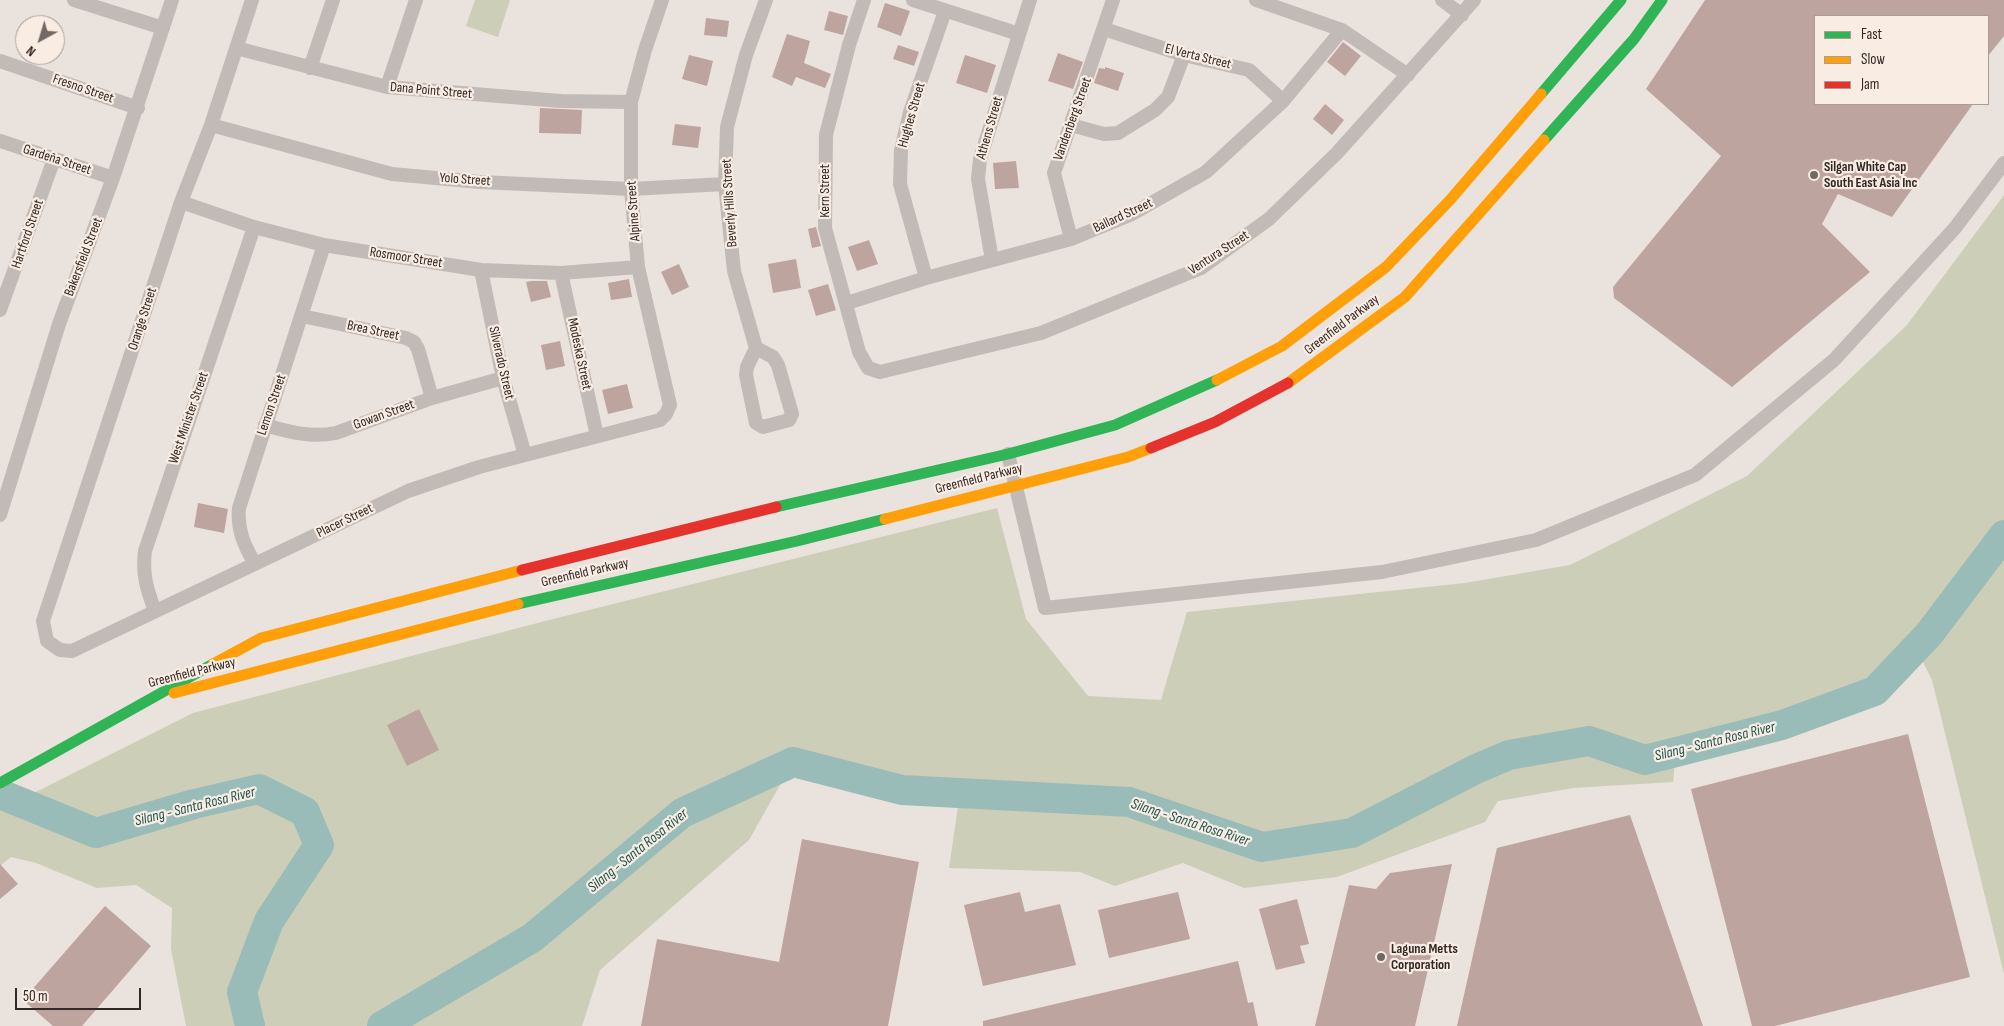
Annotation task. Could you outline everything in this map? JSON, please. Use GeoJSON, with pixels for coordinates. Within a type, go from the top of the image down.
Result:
{"type":"FeatureCollection","features":[{"type":"Feature","properties":{"kind":"main road","name":"Greenfield Parkway"},"geometry":{"type":"LineString","coordinates":[[0,783],[143,701],[261,638],[404,600],[837,492],[1008,454],[1116,425],[1230,375],[1282,346],[1336,308],[1386,267],[1450,200],[1622,0]]}},
{"type":"Feature","properties":{"kind":"main road","name":"Greenfield Parkway"},"geometry":{"type":"LineString","coordinates":[[143,701],[556,594],[797,541],[1128,457],[1215,422],[1278,390],[1344,344],[1405,297],[1627,46],[1662,0]]}},
{"type":"Feature","properties":{"kind":"street"},"geometry":{"type":"LineString","coordinates":[[74,0],[101,4],[163,28]]}},
{"type":"Feature","properties":{"kind":"street","name":"Bakersfield Street"},"geometry":{"type":"LineString","coordinates":[[0,513],[59,324],[114,178],[172,0]]}},
{"type":"Feature","properties":{"kind":"street","name":"Orange Street"},"geometry":{"type":"LineString","coordinates":[[47,641],[43,621],[181,202],[211,126],[252,0]]}},
{"type":"Feature","properties":{"kind":"street"},"geometry":{"type":"LineString","coordinates":[[310,68],[333,0]]}},
{"type":"Feature","properties":{"kind":"street"},"geometry":{"type":"LineString","coordinates":[[387,87],[416,0]]}},
{"type":"Feature","properties":{"kind":"street","name":"Alpine Street"},"geometry":{"type":"LineString","coordinates":[[660,420],[666,414],[670,405],[638,267],[631,189],[631,102],[645,50],[662,0]]}},
{"type":"Feature","properties":{"kind":"street","name":"Beverly Hills Street"},"geometry":{"type":"LineString","coordinates":[[756,348],[734,271],[726,184],[727,127],[746,55],[766,0]]}},
{"type":"Feature","properties":{"kind":"street","name":"Kern Street"},"geometry":{"type":"LineString","coordinates":[[864,0],[849,45],[826,135],[825,228],[859,352],[868,368],[880,372]]}},
{"type":"Feature","properties":{"kind":"street"},"geometry":{"type":"LineString","coordinates":[[913,0],[1019,34]]}},
{"type":"Feature","properties":{"kind":"street","name":"Athens Street"},"geometry":{"type":"LineString","coordinates":[[992,260],[978,179],[980,159],[1030,0]]}},
{"type":"Feature","properties":{"kind":"street","name":"Vandenberg Street"},"geometry":{"type":"LineString","coordinates":[[1071,239],[1054,173],[1113,0]]}},
{"type":"Feature","properties":{"kind":"street"},"geometry":{"type":"LineString","coordinates":[[1256,0],[1342,30],[1408,75]]}},
{"type":"Feature","properties":{"kind":"street"},"geometry":{"type":"LineString","coordinates":[[1442,0],[1462,14]]}},
{"type":"Feature","properties":{"kind":"street","name":"Ventura Street"},"geometry":{"type":"LineString","coordinates":[[880,372],[1041,333],[1200,268],[1269,220],[1337,153],[1474,0]]}},
{"type":"Feature","properties":{"kind":"street","name":"Hughes Street"},"geometry":{"type":"LineString","coordinates":[[926,278],[900,184],[901,150],[910,112],[945,11]]}},
{"type":"Feature","properties":{"kind":"street","name":"El Verta Street"},"geometry":{"type":"LineString","coordinates":[[1104,29],[1184,56],[1249,70],[1283,101]]}},
{"type":"Feature","properties":{"kind":"street","name":"Ballard Street"},"geometry":{"type":"LineString","coordinates":[[847,303],[926,278],[1071,239],[1132,214],[1206,172],[1283,101],[1342,30]]}},
{"type":"Feature","properties":{"kind":"street","name":"Dana Point Street"},"geometry":{"type":"LineString","coordinates":[[236,48],[387,87],[561,101],[631,102]]}},
{"type":"Feature","properties":{"kind":"street"},"geometry":{"type":"LineString","coordinates":[[1071,125],[1104,134],[1118,132],[1155,110],[1168,97],[1184,56]]}},
{"type":"Feature","properties":{"kind":"street","name":"Fresno Street"},"geometry":{"type":"LineString","coordinates":[[0,60],[138,108]]}},
{"type":"Feature","properties":{"kind":"street","name":"Yolo Street"},"geometry":{"type":"LineString","coordinates":[[211,126],[392,174],[480,182],[631,189],[726,184]]}},
{"type":"Feature","properties":{"kind":"street","name":"Gardeña Street"},"geometry":{"type":"LineString","coordinates":[[0,141],[114,178]]}},
{"type":"Feature","properties":{"kind":"street","name":"Hartford Street"},"geometry":{"type":"LineString","coordinates":[[0,310],[54,159]]}},
{"type":"Feature","properties":{"kind":"street"},"geometry":{"type":"LineString","coordinates":[[1008,454],[1045,608],[1382,572],[1536,540],[1694,475],[1834,360],[1955,228],[2004,163]]}},
{"type":"Feature","properties":{"kind":"street","name":"Rosmoor Street"},"geometry":{"type":"LineString","coordinates":[[181,202],[254,227],[324,245],[481,270],[562,273],[638,267]]}},
{"type":"Feature","properties":{"kind":"street","name":"West Minister Street"},"geometry":{"type":"LineString","coordinates":[[155,611],[145,587],[143,569],[145,551],[254,227]]}},
{"type":"Feature","properties":{"kind":"street","name":"Lemon Street"},"geometry":{"type":"LineString","coordinates":[[255,564],[243,542],[238,524],[242,493],[324,245]]}},
{"type":"Feature","properties":{"kind":"street","name":"Silverado Street"},"geometry":{"type":"LineString","coordinates":[[481,270],[503,378],[526,455]]}},
{"type":"Feature","properties":{"kind":"street","name":"Modeska Street"},"geometry":{"type":"LineString","coordinates":[[562,273],[597,436]]}},
{"type":"Feature","properties":{"kind":"street","name":"Brea Street"},"geometry":{"type":"LineString","coordinates":[[302,316],[406,338],[414,342],[418,349],[432,398]]}},
{"type":"Feature","properties":{"kind":"street"},"geometry":{"type":"LineString","coordinates":[[756,348],[773,357],[778,364],[792,414],[789,420],[763,427],[756,423],[746,375],[747,367],[756,348]]}},
{"type":"Feature","properties":{"kind":"street","name":"Gowan Street"},"geometry":{"type":"LineString","coordinates":[[265,425],[302,436],[321,436],[336,433],[432,398],[503,378]]}},
{"type":"Feature","properties":{"kind":"street","name":"Placer Street"},"geometry":{"type":"LineString","coordinates":[[47,641],[60,650],[72,651],[408,491],[479,467],[660,420]]}},
{"type":"Feature","properties":{"kind":"green space"},"geometry":{"type":"Polygon","coordinates":[[[475,0],[510,0],[498,37],[466,26],[475,0]]]}},
{"type":"Feature","properties":{"kind":"green space"},"geometry":{"type":"Polygon","coordinates":[[[2004,195],[2004,974],[1932,680],[1916,648],[1875,691],[1782,725],[1676,752],[1673,782],[1573,788],[1498,801],[1485,822],[1337,877],[1244,888],[1183,863],[1115,886],[1080,872],[949,868],[960,793],[902,790],[793,762],[749,840],[600,970],[582,1026],[186,1026],[171,949],[172,908],[136,885],[97,888],[36,863],[11,857],[0,866],[0,810],[193,713],[549,620],[997,508],[1026,619],[1088,696],[1161,700],[1187,612],[1465,583],[1570,565],[1747,476],[1907,325],[2004,195]]]}},
{"type":"Feature","properties":{"kind":"building","name":"Silgan White Cap South East Asia Inc"},"geometry":{"type":"Polygon","coordinates":[[[1705,0],[2004,0],[2004,36],[1989,55],[1989,15],[1814,15],[1814,105],[1972,105],[1892,217],[1838,194],[1822,224],[1870,272],[1732,387],[1614,298],[1613,287],[1721,156],[1646,89],[1705,0]]]}},
{"type":"Feature","properties":{"kind":"building"},"geometry":{"type":"Polygon","coordinates":[[[885,3],[910,11],[901,36],[877,27],[885,3]]]}},
{"type":"Feature","properties":{"kind":"building"},"geometry":{"type":"Polygon","coordinates":[[[829,11],[848,16],[843,35],[824,30],[829,11]]]}},
{"type":"Feature","properties":{"kind":"building"},"geometry":{"type":"Polygon","coordinates":[[[706,18],[729,21],[727,37],[704,35],[706,18]]]}},
{"type":"Feature","properties":{"kind":"building"},"geometry":{"type":"Polygon","coordinates":[[[787,34],[810,41],[804,63],[831,74],[825,88],[796,77],[792,86],[772,77],[787,34]]]}},
{"type":"Feature","properties":{"kind":"building"},"geometry":{"type":"Polygon","coordinates":[[[1343,42],[1361,56],[1345,76],[1327,62],[1343,42]]]}},
{"type":"Feature","properties":{"kind":"building"},"geometry":{"type":"Polygon","coordinates":[[[898,45],[919,52],[914,66],[893,59],[898,45]]]}},
{"type":"Feature","properties":{"kind":"building"},"geometry":{"type":"Polygon","coordinates":[[[1058,53],[1083,62],[1073,89],[1048,81],[1058,53]]]}},
{"type":"Feature","properties":{"kind":"building"},"geometry":{"type":"Polygon","coordinates":[[[689,55],[713,61],[707,86],[682,79],[689,55]]]}},
{"type":"Feature","properties":{"kind":"building"},"geometry":{"type":"Polygon","coordinates":[[[965,55],[996,65],[987,93],[956,83],[965,55]]]}},
{"type":"Feature","properties":{"kind":"building"},"geometry":{"type":"Polygon","coordinates":[[[1105,67],[1124,73],[1118,91],[1094,83],[1099,68],[1105,69],[1105,67]]]}},
{"type":"Feature","properties":{"kind":"building"},"geometry":{"type":"Polygon","coordinates":[[[1325,104],[1344,120],[1332,135],[1313,119],[1325,104]]]}},
{"type":"Feature","properties":{"kind":"building"},"geometry":{"type":"Polygon","coordinates":[[[540,108],[582,110],[581,134],[539,133],[540,108]]]}},
{"type":"Feature","properties":{"kind":"building"},"geometry":{"type":"Polygon","coordinates":[[[675,124],[701,127],[698,148],[672,145],[675,124]]]}},
{"type":"Feature","properties":{"kind":"building"},"geometry":{"type":"Polygon","coordinates":[[[1016,161],[1019,188],[995,189],[993,163],[1016,161]]]}},
{"type":"Feature","properties":{"kind":"building"},"geometry":{"type":"Polygon","coordinates":[[[816,227],[821,246],[812,248],[808,229],[816,227]]]}},
{"type":"Feature","properties":{"kind":"building"},"geometry":{"type":"Polygon","coordinates":[[[869,240],[878,264],[857,271],[848,247],[869,240]]]}},
{"type":"Feature","properties":{"kind":"building"},"geometry":{"type":"Polygon","coordinates":[[[796,259],[801,288],[773,293],[768,264],[796,259]]]}},
{"type":"Feature","properties":{"kind":"building"},"geometry":{"type":"Polygon","coordinates":[[[679,264],[689,287],[672,295],[661,272],[679,264]]]}},
{"type":"Feature","properties":{"kind":"building"},"geometry":{"type":"Polygon","coordinates":[[[629,279],[632,297],[611,300],[608,283],[629,279]]]}},
{"type":"Feature","properties":{"kind":"building"},"geometry":{"type":"Polygon","coordinates":[[[547,281],[551,297],[531,302],[526,282],[547,281]]]}},
{"type":"Feature","properties":{"kind":"building"},"geometry":{"type":"Polygon","coordinates":[[[828,284],[836,310],[816,316],[808,290],[828,284]]]}},
{"type":"Feature","properties":{"kind":"building"},"geometry":{"type":"Polygon","coordinates":[[[560,341],[565,366],[546,370],[541,345],[560,341]]]}},
{"type":"Feature","properties":{"kind":"building"},"geometry":{"type":"Polygon","coordinates":[[[627,384],[633,408],[608,414],[602,390],[627,384]]]}},
{"type":"Feature","properties":{"kind":"building"},"geometry":{"type":"Polygon","coordinates":[[[198,503],[228,509],[224,533],[194,527],[198,503]]]}},
{"type":"Feature","properties":{"kind":"building"},"geometry":{"type":"Polygon","coordinates":[[[419,709],[439,750],[407,766],[387,725],[419,709]]]}},
{"type":"Feature","properties":{"kind":"building"},"geometry":{"type":"Polygon","coordinates":[[[1908,734],[1970,977],[1775,1026],[1752,1026],[1691,789],[1908,734]]]}},
{"type":"Feature","properties":{"kind":"building"},"geometry":{"type":"Polygon","coordinates":[[[1630,815],[1703,1026],[1457,1026],[1497,848],[1630,815]]]}},
{"type":"Feature","properties":{"kind":"building"},"geometry":{"type":"Polygon","coordinates":[[[802,839],[919,862],[888,1026],[641,1026],[657,939],[779,962],[802,839]]]}},
{"type":"Feature","properties":{"kind":"building"},"geometry":{"type":"Polygon","coordinates":[[[0,864],[18,884],[0,899],[0,864]]]}},
{"type":"Feature","properties":{"kind":"building","name":"Laguna Metts Corporation"},"geometry":{"type":"Polygon","coordinates":[[[1452,864],[1415,1026],[1315,1026],[1349,885],[1376,889],[1390,873],[1452,864]]]}},
{"type":"Feature","properties":{"kind":"building"},"geometry":{"type":"Polygon","coordinates":[[[1020,892],[1025,912],[1060,904],[1076,965],[983,986],[964,905],[1020,892]]]}},
{"type":"Feature","properties":{"kind":"building"},"geometry":{"type":"Polygon","coordinates":[[[1178,892],[1190,939],[1109,958],[1098,910],[1178,892]]]}},
{"type":"Feature","properties":{"kind":"building"},"geometry":{"type":"Polygon","coordinates":[[[1297,899],[1309,944],[1300,946],[1305,963],[1276,970],[1259,909],[1297,899]]]}},
{"type":"Feature","properties":{"kind":"building"},"geometry":{"type":"Polygon","coordinates":[[[105,906],[151,946],[82,1026],[53,1026],[23,1000],[105,906]]]}},
{"type":"Feature","properties":{"kind":"building"},"geometry":{"type":"Polygon","coordinates":[[[1238,961],[1248,1003],[1253,1002],[1258,1026],[983,1026],[983,1021],[1238,961]]]}},
{"type":"Feature","properties":{"kind":"waterway","name":"Silang - Santa Rosa River"},"geometry":{"type":"LineString","coordinates":[[382,1026],[532,938],[682,813],[793,762],[902,790],[1129,802],[1262,847],[1352,833],[1476,769],[1509,755],[1589,741],[1645,760],[1782,725],[1875,691],[1929,634],[2004,535]]}},
{"type":"Feature","properties":{"kind":"waterway","name":"Silang - Santa Rosa River"},"geometry":{"type":"LineString","coordinates":[[0,794],[96,833],[194,804],[259,789],[305,812],[319,845],[269,921],[242,992],[250,1026]]}},
{"type":"Feature","properties":{"kind":"traffic: fast"},"geometry":{"type":"LineString","coordinates":[[1541,94],[1621,0]]}},
{"type":"Feature","properties":{"kind":"traffic: fast"},"geometry":{"type":"LineString","coordinates":[[1544,140],[1634,39],[1662,0]]}},
{"type":"Feature","properties":{"kind":"traffic: fast"},"geometry":{"type":"LineString","coordinates":[[776,507],[1008,454],[1115,425],[1217,380]]}},
{"type":"Feature","properties":{"kind":"traffic: fast"},"geometry":{"type":"LineString","coordinates":[[518,604],[797,541],[885,519]]}},
{"type":"Feature","properties":{"kind":"traffic: fast"},"geometry":{"type":"LineString","coordinates":[[0,783],[213,664]]}},
{"type":"Feature","properties":{"kind":"traffic: slow"},"geometry":{"type":"LineString","coordinates":[[1217,380],[1282,346],[1386,267],[1450,200],[1541,94]]}},
{"type":"Feature","properties":{"kind":"traffic: slow"},"geometry":{"type":"LineString","coordinates":[[1288,383],[1405,297],[1544,140]]}},
{"type":"Feature","properties":{"kind":"traffic: slow"},"geometry":{"type":"LineString","coordinates":[[885,519],[1128,457],[1151,448]]}},
{"type":"Feature","properties":{"kind":"traffic: slow"},"geometry":{"type":"LineString","coordinates":[[213,664],[261,638],[522,570]]}},
{"type":"Feature","properties":{"kind":"traffic: slow"},"geometry":{"type":"LineString","coordinates":[[174,693],[518,604]]}},
{"type":"Feature","properties":{"kind":"traffic: jam"},"geometry":{"type":"LineString","coordinates":[[1151,448],[1215,422],[1288,383]]}},
{"type":"Feature","properties":{"kind":"traffic: jam"},"geometry":{"type":"LineString","coordinates":[[522,570],[776,507]]}},
{"type":"Feature","properties":{"kind":"place","name":"Silgan White Cap South East Asia Inc"},"geometry":{"type":"Point","coordinates":[1814,175]}},
{"type":"Feature","properties":{"kind":"place","name":"Laguna Metts Corporation"},"geometry":{"type":"Point","coordinates":[1381,957]}}]}
